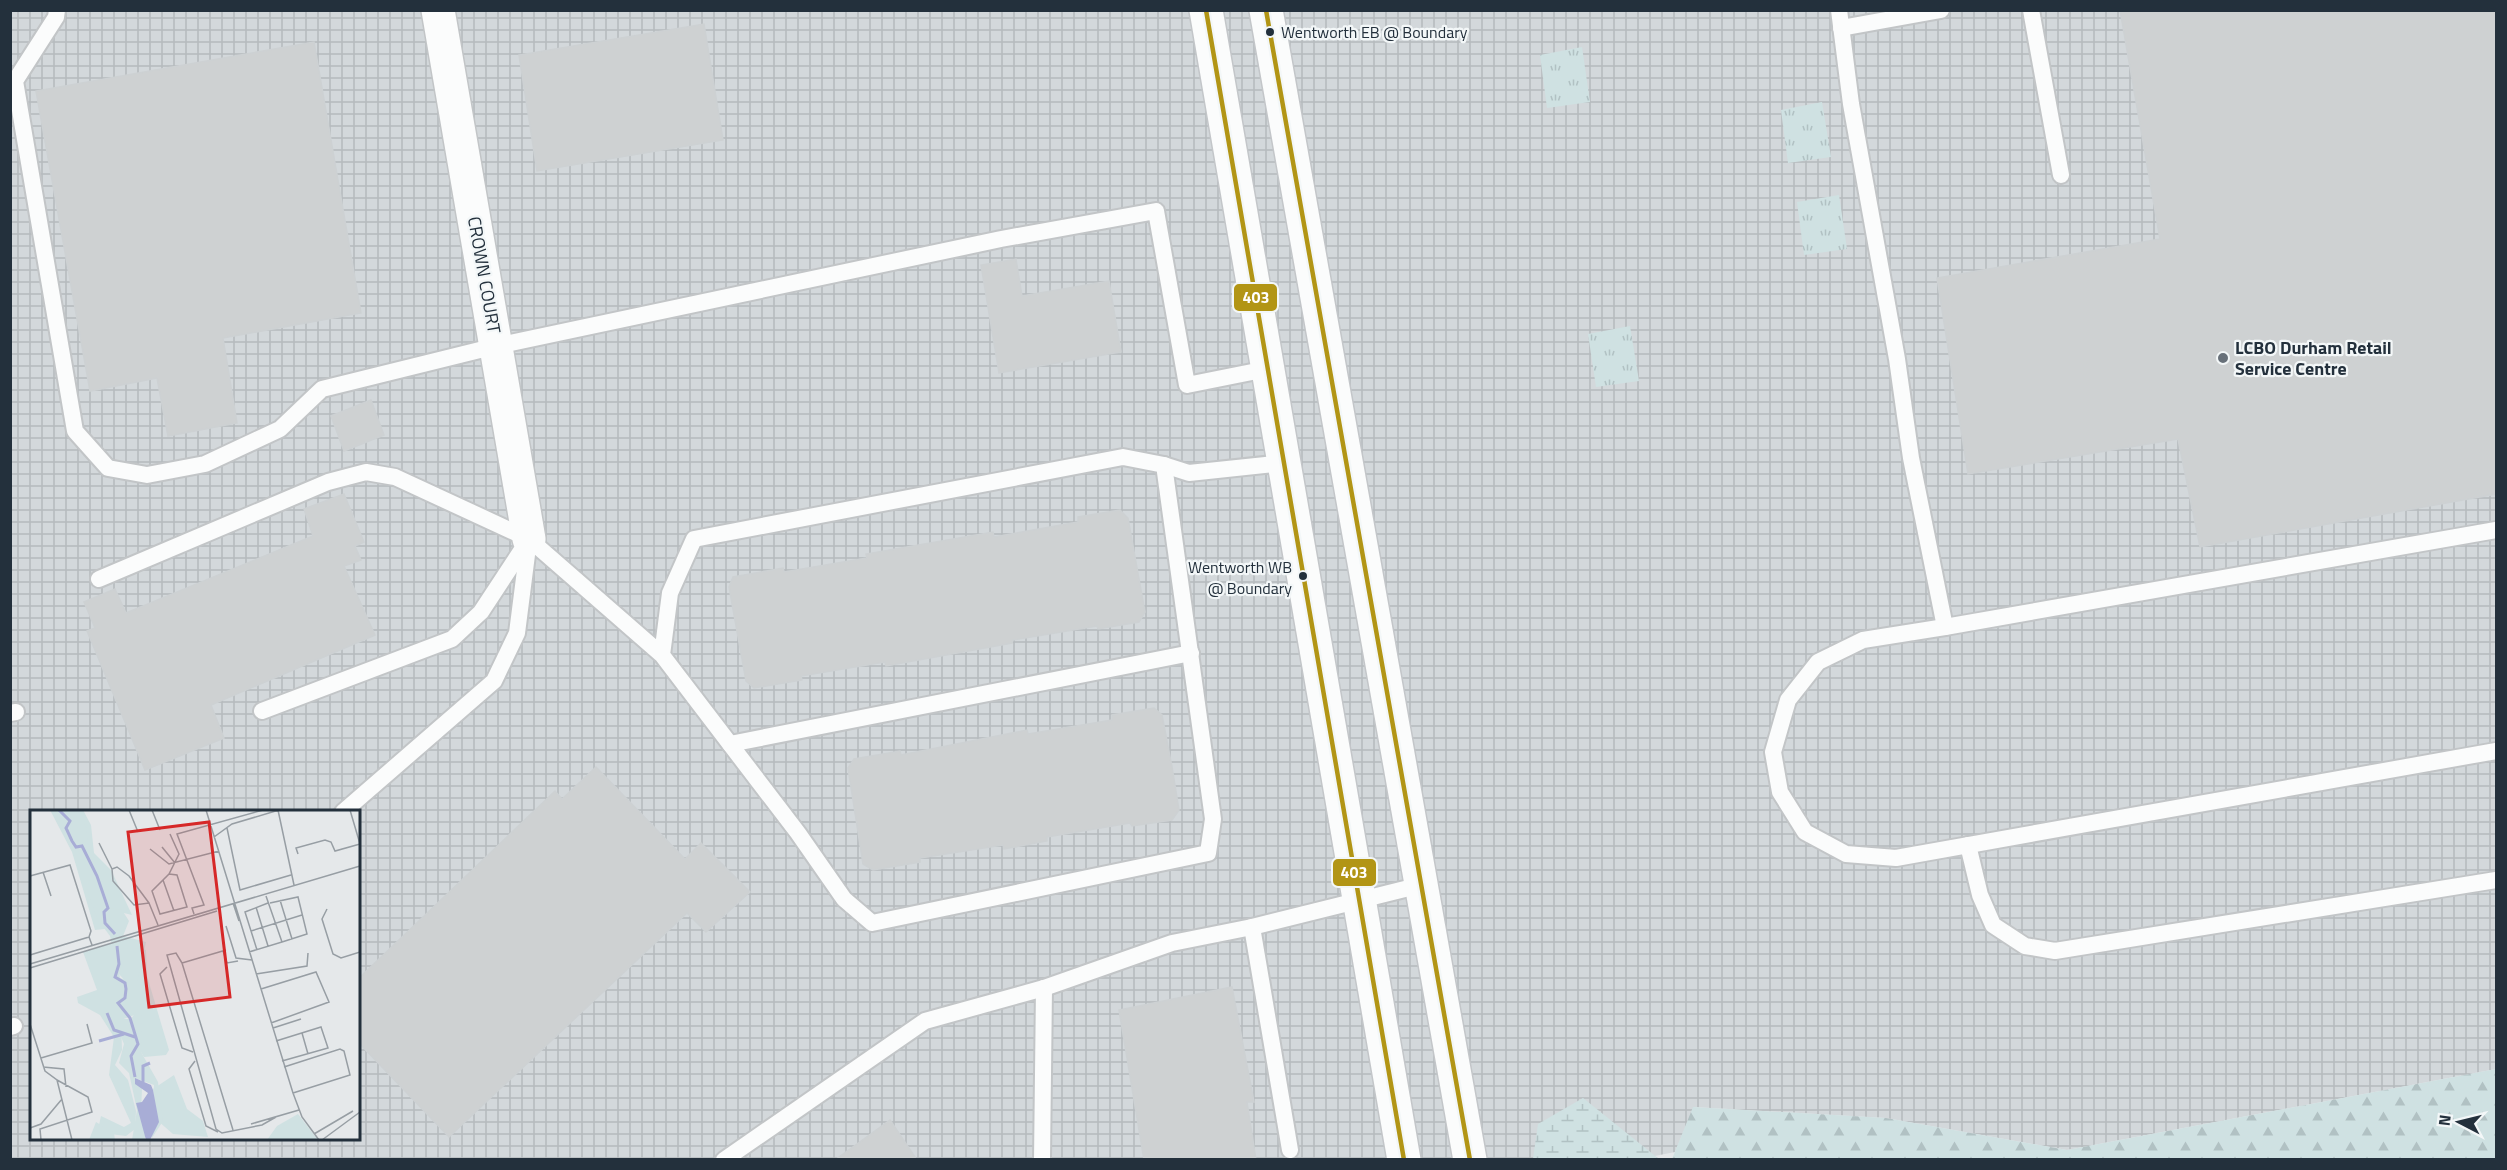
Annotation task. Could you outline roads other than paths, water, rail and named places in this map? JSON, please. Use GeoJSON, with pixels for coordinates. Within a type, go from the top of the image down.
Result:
{"type":"FeatureCollection","features":[{"type":"Feature","properties":{"kind":"main road","name":"CROWN COURT"},"geometry":{"type":"LineString","coordinates":[[438,10],[529,539]]}},
{"type":"Feature","properties":{"kind":"main road"},"geometry":{"type":"LineString","coordinates":[[1206,10],[1404,1160]]}},
{"type":"Feature","properties":{"kind":"main road"},"geometry":{"type":"LineString","coordinates":[[1266,10],[1470,1160]]}},
{"type":"Feature","properties":{"kind":"lane"},"geometry":{"type":"LineString","coordinates":[[57,10],[56,17],[15,81],[75,431],[108,468],[147,475],[205,464],[280,429],[322,389],[496,346],[1001,239],[1156,211],[1187,386],[1267,369]]}},
{"type":"Feature","properties":{"kind":"lane"},"geometry":{"type":"LineString","coordinates":[[1839,10],[1851,104],[1897,359],[1911,458],[1945,627]]}},
{"type":"Feature","properties":{"kind":"lane"},"geometry":{"type":"LineString","coordinates":[[1841,28],[1941,10]]}},
{"type":"Feature","properties":{"kind":"lane"},"geometry":{"type":"LineString","coordinates":[[2031,10],[2061,175]]}},
{"type":"Feature","properties":{"kind":"lane"},"geometry":{"type":"LineString","coordinates":[[662,655],[670,593],[694,539],[1123,457],[1164,465],[1189,473],[1283,463]]}},
{"type":"Feature","properties":{"kind":"lane"},"geometry":{"type":"LineString","coordinates":[[99,579],[328,482],[366,472],[396,477],[529,539],[662,655],[798,833],[844,899],[872,923],[1208,853],[1213,819],[1164,465]]}},
{"type":"Feature","properties":{"kind":"lane"},"geometry":{"type":"LineString","coordinates":[[2496,530],[1863,640],[1818,662],[1788,700],[1773,752],[1780,792],[1804,832],[1846,854],[1896,858],[2496,751]]}},
{"type":"Feature","properties":{"kind":"lane"},"geometry":{"type":"LineString","coordinates":[[262,711],[452,639],[481,612],[529,539]]}},
{"type":"Feature","properties":{"kind":"lane"},"geometry":{"type":"LineString","coordinates":[[345,810],[494,681],[517,633],[529,539]]}},
{"type":"Feature","properties":{"kind":"lane"},"geometry":{"type":"LineString","coordinates":[[730,744],[1191,653]]}},
{"type":"Feature","properties":{"kind":"lane"},"geometry":{"type":"LineString","coordinates":[[1968,845],[1980,895],[1993,925],[2025,946],[2055,951],[2496,880]]}},
{"type":"Feature","properties":{"kind":"lane"},"geometry":{"type":"LineString","coordinates":[[724,1160],[925,1021],[1044,988],[1172,943],[1252,927],[1422,885]]}},
{"type":"Feature","properties":{"kind":"lane"},"geometry":{"type":"LineString","coordinates":[[1252,927],[1290,1150]]}},
{"type":"Feature","properties":{"kind":"lane"},"geometry":{"type":"LineString","coordinates":[[1042,1160],[1044,988]]}},
{"type":"Feature","properties":{"kind":"place","name":"Wentworth EB @ Boundary"},"geometry":{"type":"Point","coordinates":[1270,32]}},
{"type":"Feature","properties":{"kind":"place","name":"LCBO Durham Retail Service Centre"},"geometry":{"type":"Point","coordinates":[2223,358]}},
{"type":"Feature","properties":{"kind":"place","name":"Wentworth WB @ Boundary"},"geometry":{"type":"Point","coordinates":[1303,576]}}]}
